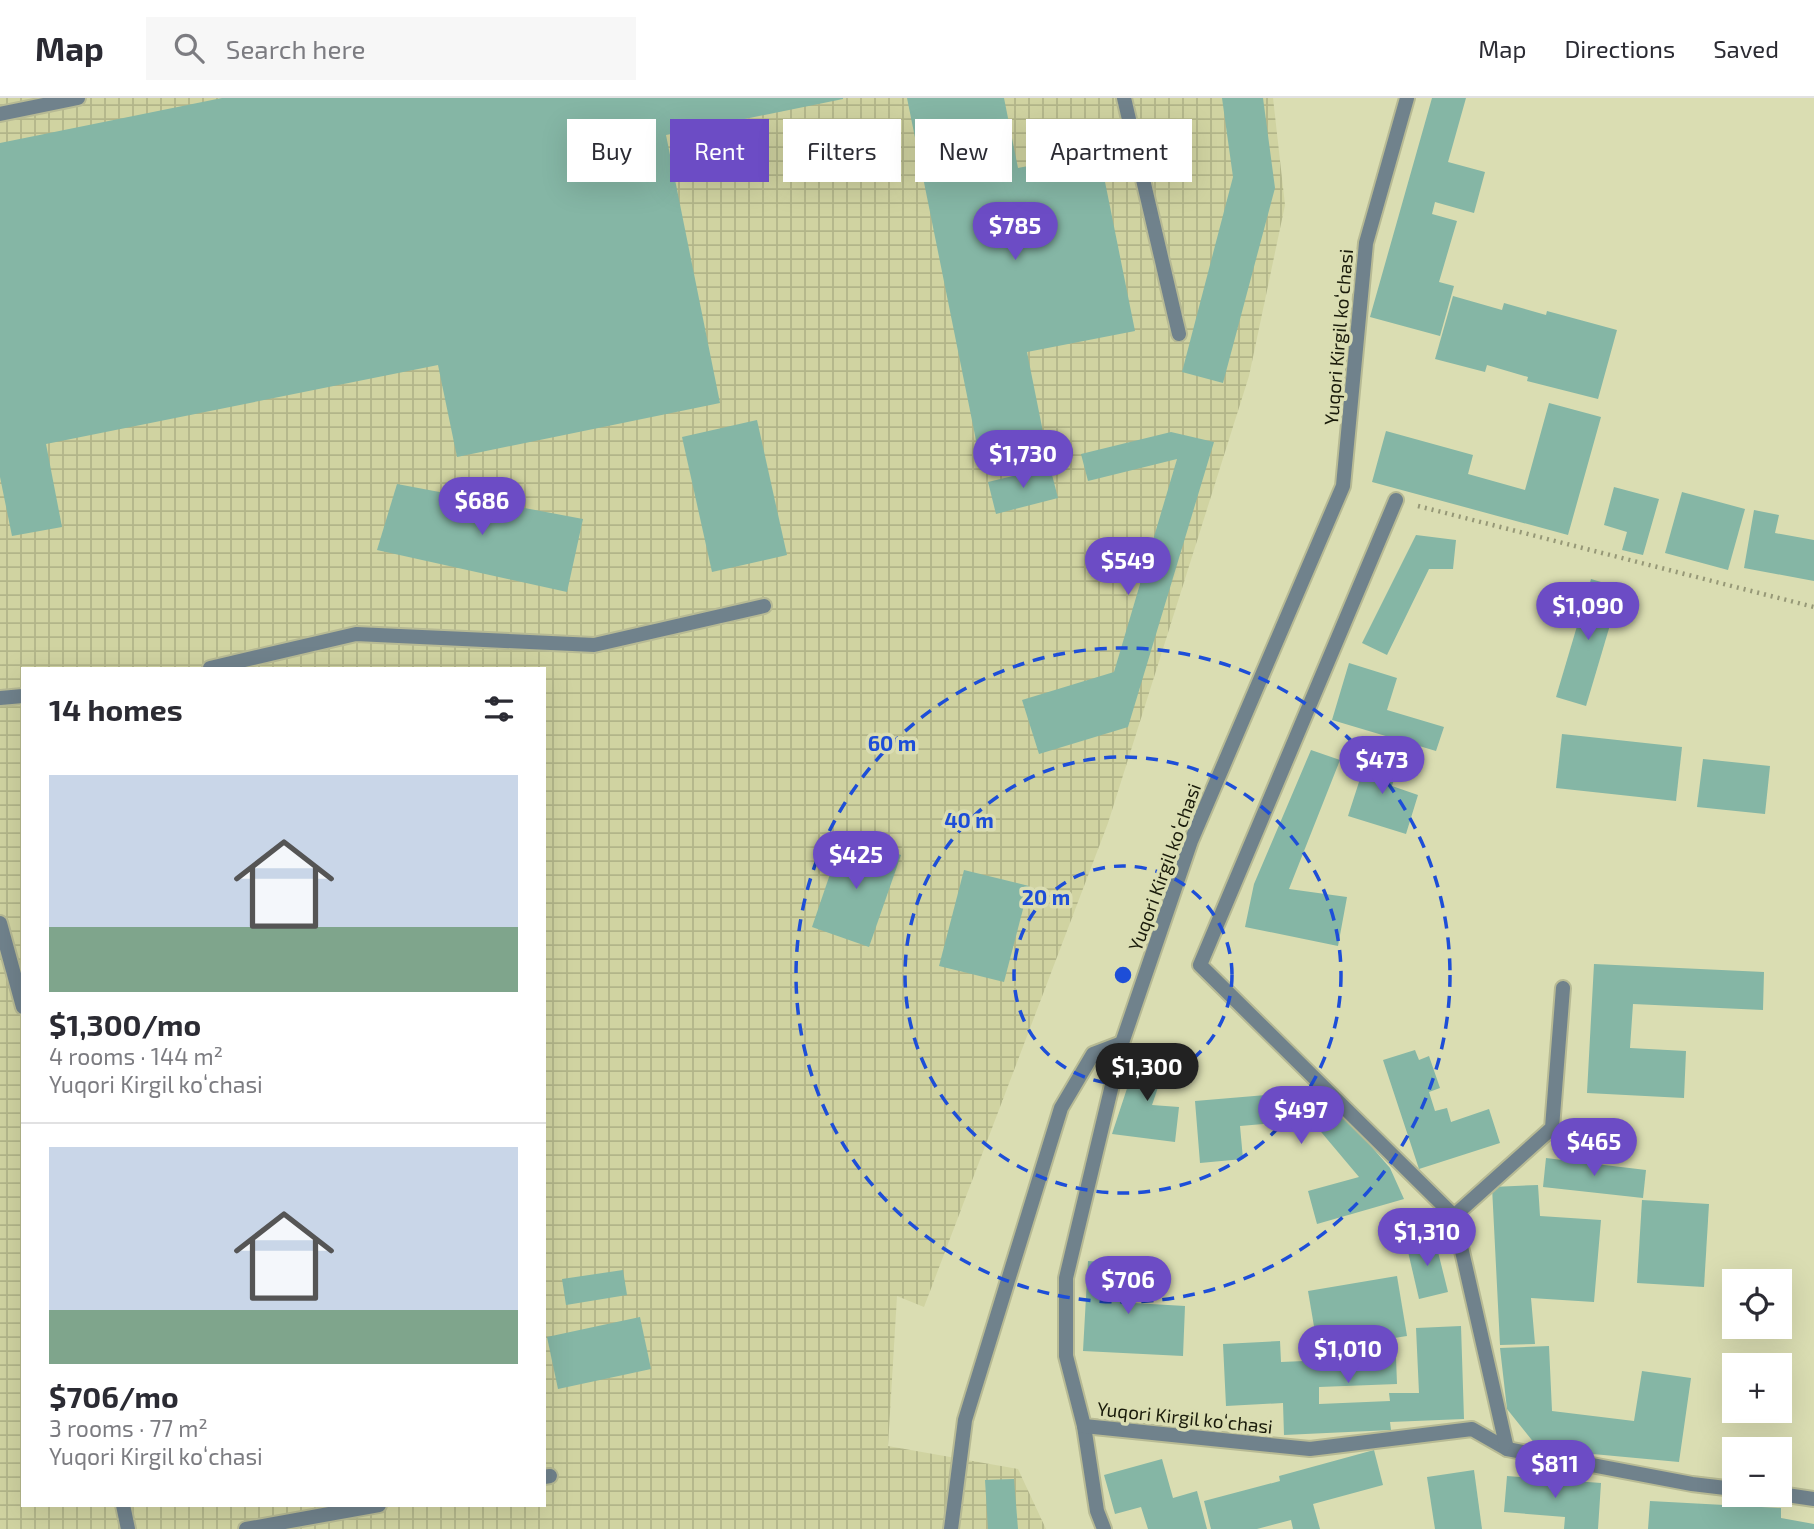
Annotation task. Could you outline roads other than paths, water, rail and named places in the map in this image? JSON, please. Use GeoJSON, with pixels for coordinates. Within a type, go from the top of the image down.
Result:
{"type":"FeatureCollection","features":[{"type":"Feature","properties":{"kind":"street"},"geometry":{"type":"LineString","coordinates":[[0,114],[78,98]]}},
{"type":"Feature","properties":{"kind":"street"},"geometry":{"type":"LineString","coordinates":[[1124,98],[1179,334]]}},
{"type":"Feature","properties":{"kind":"street","name":"Yuqori Kirgil koʻchasi"},"geometry":{"type":"LineString","coordinates":[[1407,98],[1366,243],[1343,486],[1191,841],[1122,1043],[1066,1278],[1066,1356],[1084,1426],[1310,1449],[1472,1429],[1507,1449],[1722,1488]]}},
{"type":"Feature","properties":{"kind":"street"},"geometry":{"type":"LineString","coordinates":[[1396,500],[1200,965],[1454,1216],[1507,1449]]}},
{"type":"Feature","properties":{"kind":"street"},"geometry":{"type":"LineString","coordinates":[[213,667],[356,634],[594,645],[764,606]]}},
{"type":"Feature","properties":{"kind":"street"},"geometry":{"type":"LineString","coordinates":[[0,698],[21,696]]}},
{"type":"Feature","properties":{"kind":"street"},"geometry":{"type":"LineString","coordinates":[[0,923],[21,1000]]}},
{"type":"Feature","properties":{"kind":"street"},"geometry":{"type":"LineString","coordinates":[[1454,1216],[1552,1128],[1563,988]]}},
{"type":"Feature","properties":{"kind":"street"},"geometry":{"type":"LineString","coordinates":[[951,1529],[965,1420],[1061,1108],[1093,1054],[1122,1043]]}},
{"type":"Feature","properties":{"kind":"street"},"geometry":{"type":"LineString","coordinates":[[1084,1426],[1097,1511],[1104,1529]]}},
{"type":"Feature","properties":{"kind":"street"},"geometry":{"type":"LineString","coordinates":[[1792,1496],[1814,1499]]}},
{"type":"Feature","properties":{"kind":"street"},"geometry":{"type":"LineString","coordinates":[[123,1507],[128,1529]]}},
{"type":"Feature","properties":{"kind":"street"},"geometry":{"type":"LineString","coordinates":[[246,1529],[368,1507]]}}]}
